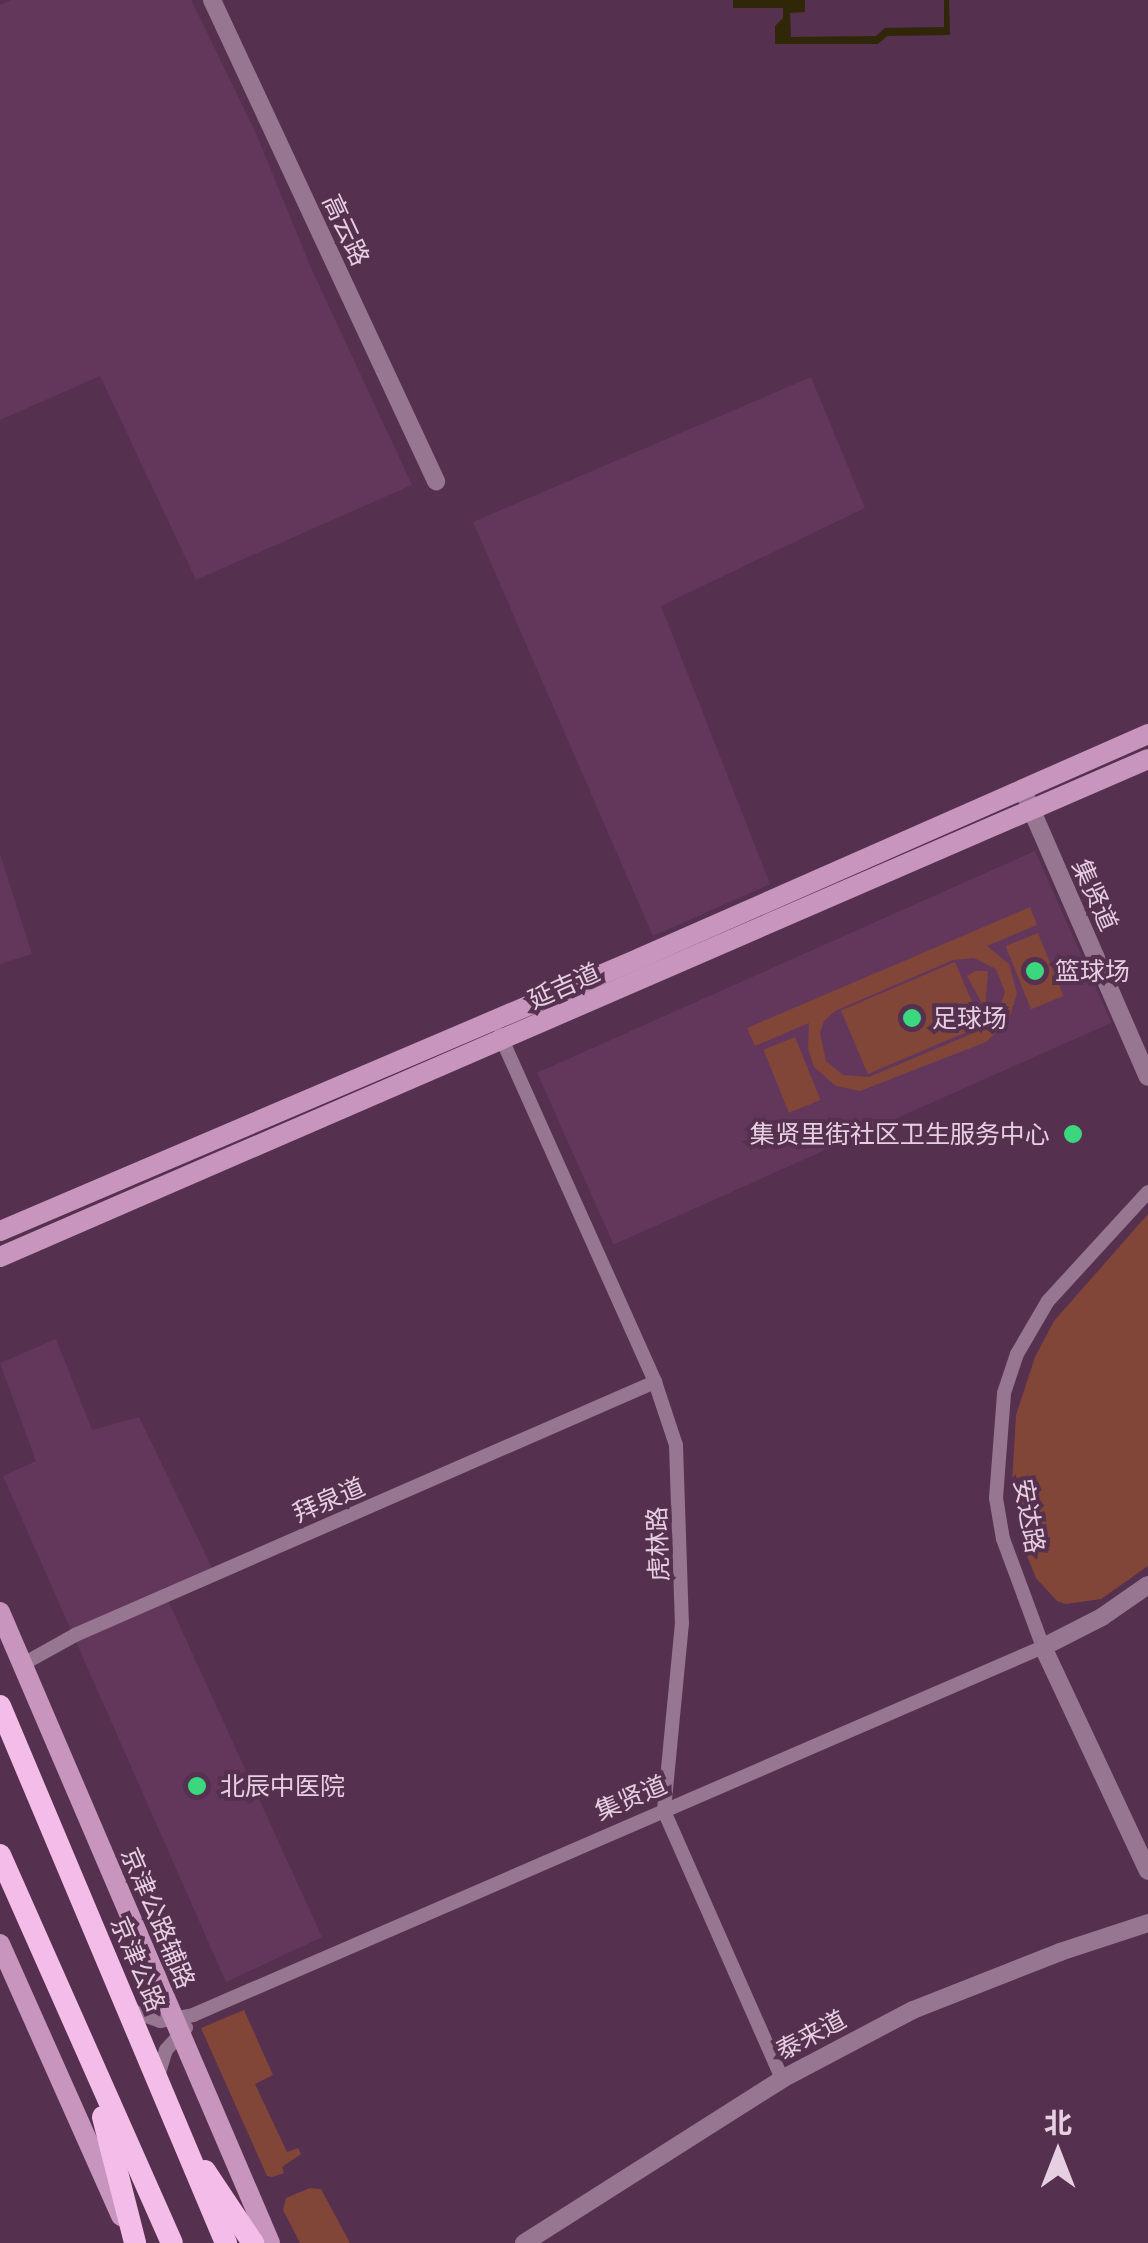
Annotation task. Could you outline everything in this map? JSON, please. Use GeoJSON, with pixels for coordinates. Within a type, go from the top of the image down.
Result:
{"type":"FeatureCollection","features":[{"type":"Feature","properties":{"kind":"highway","name":"京津公路"},"geometry":{"type":"LineString","coordinates":[[0,1706],[226,2243]]}},
{"type":"Feature","properties":{"kind":"highway"},"geometry":{"type":"LineString","coordinates":[[0,1855],[172,2243]]}},
{"type":"Feature","properties":{"kind":"highway"},"geometry":{"type":"LineString","coordinates":[[92,2069],[135,2243]]}},
{"type":"Feature","properties":{"kind":"highway"},"geometry":{"type":"LineString","coordinates":[[182,2138],[252,2243]]}},
{"type":"Feature","properties":{"kind":"main road","name":"延吉道"},"geometry":{"type":"LineString","coordinates":[[0,1231],[1148,734]]}},
{"type":"Feature","properties":{"kind":"main road","name":"延吉道"},"geometry":{"type":"LineString","coordinates":[[0,1257],[1148,759]]}},
{"type":"Feature","properties":{"kind":"main road","name":"京津公路辅路"},"geometry":{"type":"LineString","coordinates":[[0,1612],[270,2243]]}},
{"type":"Feature","properties":{"kind":"main road"},"geometry":{"type":"LineString","coordinates":[[0,1944],[135,2243]]}},
{"type":"Feature","properties":{"kind":"street","name":"高云路"},"geometry":{"type":"LineString","coordinates":[[212,0],[436,481]]}},
{"type":"Feature","properties":{"kind":"street","name":"集贤道"},"geometry":{"type":"LineString","coordinates":[[1026,786],[1148,1076]]}},
{"type":"Feature","properties":{"kind":"street","name":"集贤道"},"geometry":{"type":"LineString","coordinates":[[1035,807],[1148,1054]]}},
{"type":"Feature","properties":{"kind":"street","name":"虎林路"},"geometry":{"type":"LineString","coordinates":[[493,1020],[654,1382],[676,1445],[682,1623],[666,1814],[782,2079]]}},
{"type":"Feature","properties":{"kind":"street","name":"安达路"},"geometry":{"type":"LineString","coordinates":[[1148,1192],[1048,1301],[1016,1354],[1004,1393],[996,1454],[1000,1522],[1047,1649],[1148,1871]]}},
{"type":"Feature","properties":{"kind":"street","name":"安达路"},"geometry":{"type":"LineString","coordinates":[[1148,1200],[1058,1298],[1025,1353],[1013,1391],[1002,1474],[1015,1558],[1047,1649],[1148,1852]]}},
{"type":"Feature","properties":{"kind":"street","name":"拜泉道"},"geometry":{"type":"LineString","coordinates":[[23,1664],[75,1635],[654,1382]]}},
{"type":"Feature","properties":{"kind":"street","name":"集贤道"},"geometry":{"type":"LineString","coordinates":[[1047,1649],[1148,1584]]}},
{"type":"Feature","properties":{"kind":"street","name":"集贤道"},"geometry":{"type":"LineString","coordinates":[[177,2026],[1106,1623],[1148,1593]]}},
{"type":"Feature","properties":{"kind":"street","name":"泰来道"},"geometry":{"type":"LineString","coordinates":[[524,2243],[782,2079],[913,2010],[1060,1952],[1148,1924]]}},
{"type":"Feature","properties":{"kind":"street"},"geometry":{"type":"LineString","coordinates":[[126,2006],[146,2019],[177,2026],[161,2060],[158,2082]]}},
{"type":"Feature","properties":{"kind":"shaded area"},"geometry":{"type":"Polygon","coordinates":[[[12,0],[191,0],[255,131],[311,268],[412,485],[196,580],[100,376],[0,420],[0,5],[12,0]]]}},
{"type":"Feature","properties":{"kind":"shaded area"},"geometry":{"type":"Polygon","coordinates":[[[733,0],[805,0],[805,12],[790,13],[791,37],[876,36],[885,28],[944,27],[944,0],[949,0],[950,35],[887,36],[878,44],[775,44],[775,26],[783,18],[783,8],[733,8],[733,0]]]}},
{"type":"Feature","properties":{"kind":"shaded area"},"geometry":{"type":"Polygon","coordinates":[[[811,377],[865,508],[661,606],[770,884],[653,936],[473,522],[811,377]]]}},
{"type":"Feature","properties":{"kind":"shaded area"},"geometry":{"type":"Polygon","coordinates":[[[1035,851],[1111,1023],[614,1244],[537,1073],[1035,851]]]}},
{"type":"Feature","properties":{"kind":"shaded area"},"geometry":{"type":"Polygon","coordinates":[[[0,854],[32,954],[0,964],[0,854]]]}},
{"type":"Feature","properties":{"kind":"shaded area"},"geometry":{"type":"Polygon","coordinates":[[[1030,907],[1037,925],[987,946],[1009,964],[1017,993],[1008,1022],[986,1042],[860,1091],[836,1086],[814,1067],[808,1048],[809,1023],[755,1046],[747,1028],[1030,907]],[[974,958],[953,960],[835,1011],[824,1021],[820,1033],[826,1061],[843,1075],[869,1077],[983,1029],[996,1018],[1005,992],[996,969],[974,958]]]}},
{"type":"Feature","properties":{"kind":"shaded area","name":"篮球场"},"geometry":{"type":"Polygon","coordinates":[[[1038,933],[1063,996],[1031,1009],[1006,946],[1038,933]]]}},
{"type":"Feature","properties":{"kind":"shaded area","name":"足球场"},"geometry":{"type":"Polygon","coordinates":[[[955,962],[982,1026],[868,1074],[841,1010],[955,962]]]}},
{"type":"Feature","properties":{"kind":"shaded area"},"geometry":{"type":"Polygon","coordinates":[[[975,971],[988,971],[985,1009],[967,976],[975,971]]]}},
{"type":"Feature","properties":{"kind":"shaded area"},"geometry":{"type":"Polygon","coordinates":[[[795,1037],[820,1100],[789,1113],[763,1050],[795,1037]]]}},
{"type":"Feature","properties":{"kind":"shaded area"},"geometry":{"type":"Polygon","coordinates":[[[1148,1214],[1148,1566],[1101,1599],[1066,1604],[1057,1601],[1036,1578],[1023,1546],[1012,1483],[1016,1415],[1035,1357],[1054,1321],[1148,1214]]]}},
{"type":"Feature","properties":{"kind":"shaded area","name":"北辰中医院"},"geometry":{"type":"Polygon","coordinates":[[[56,1339],[92,1430],[139,1417],[215,1574],[166,1596],[322,1937],[226,1982],[3,1476],[36,1461],[0,1363],[56,1339]]]}},
{"type":"Feature","properties":{"kind":"shaded area"},"geometry":{"type":"Polygon","coordinates":[[[244,2010],[273,2075],[255,2084],[287,2152],[298,2148],[301,2154],[282,2167],[284,2173],[272,2177],[267,2176],[201,2028],[244,2010]]]}},
{"type":"Feature","properties":{"kind":"shaded area"},"geometry":{"type":"Polygon","coordinates":[[[310,2188],[321,2189],[350,2243],[300,2243],[283,2210],[286,2198],[310,2188]]]}},
{"type":"Feature","properties":{"kind":"place","name":"篮球场"},"geometry":{"type":"Point","coordinates":[1035,971]}},
{"type":"Feature","properties":{"kind":"place","name":"足球场"},"geometry":{"type":"Point","coordinates":[912,1018]}},
{"type":"Feature","properties":{"kind":"place","name":"集贤里街社区卫生服务中心"},"geometry":{"type":"Point","coordinates":[1073,1134]}},
{"type":"Feature","properties":{"kind":"place","name":"北辰中医院"},"geometry":{"type":"Point","coordinates":[197,1786]}}]}
